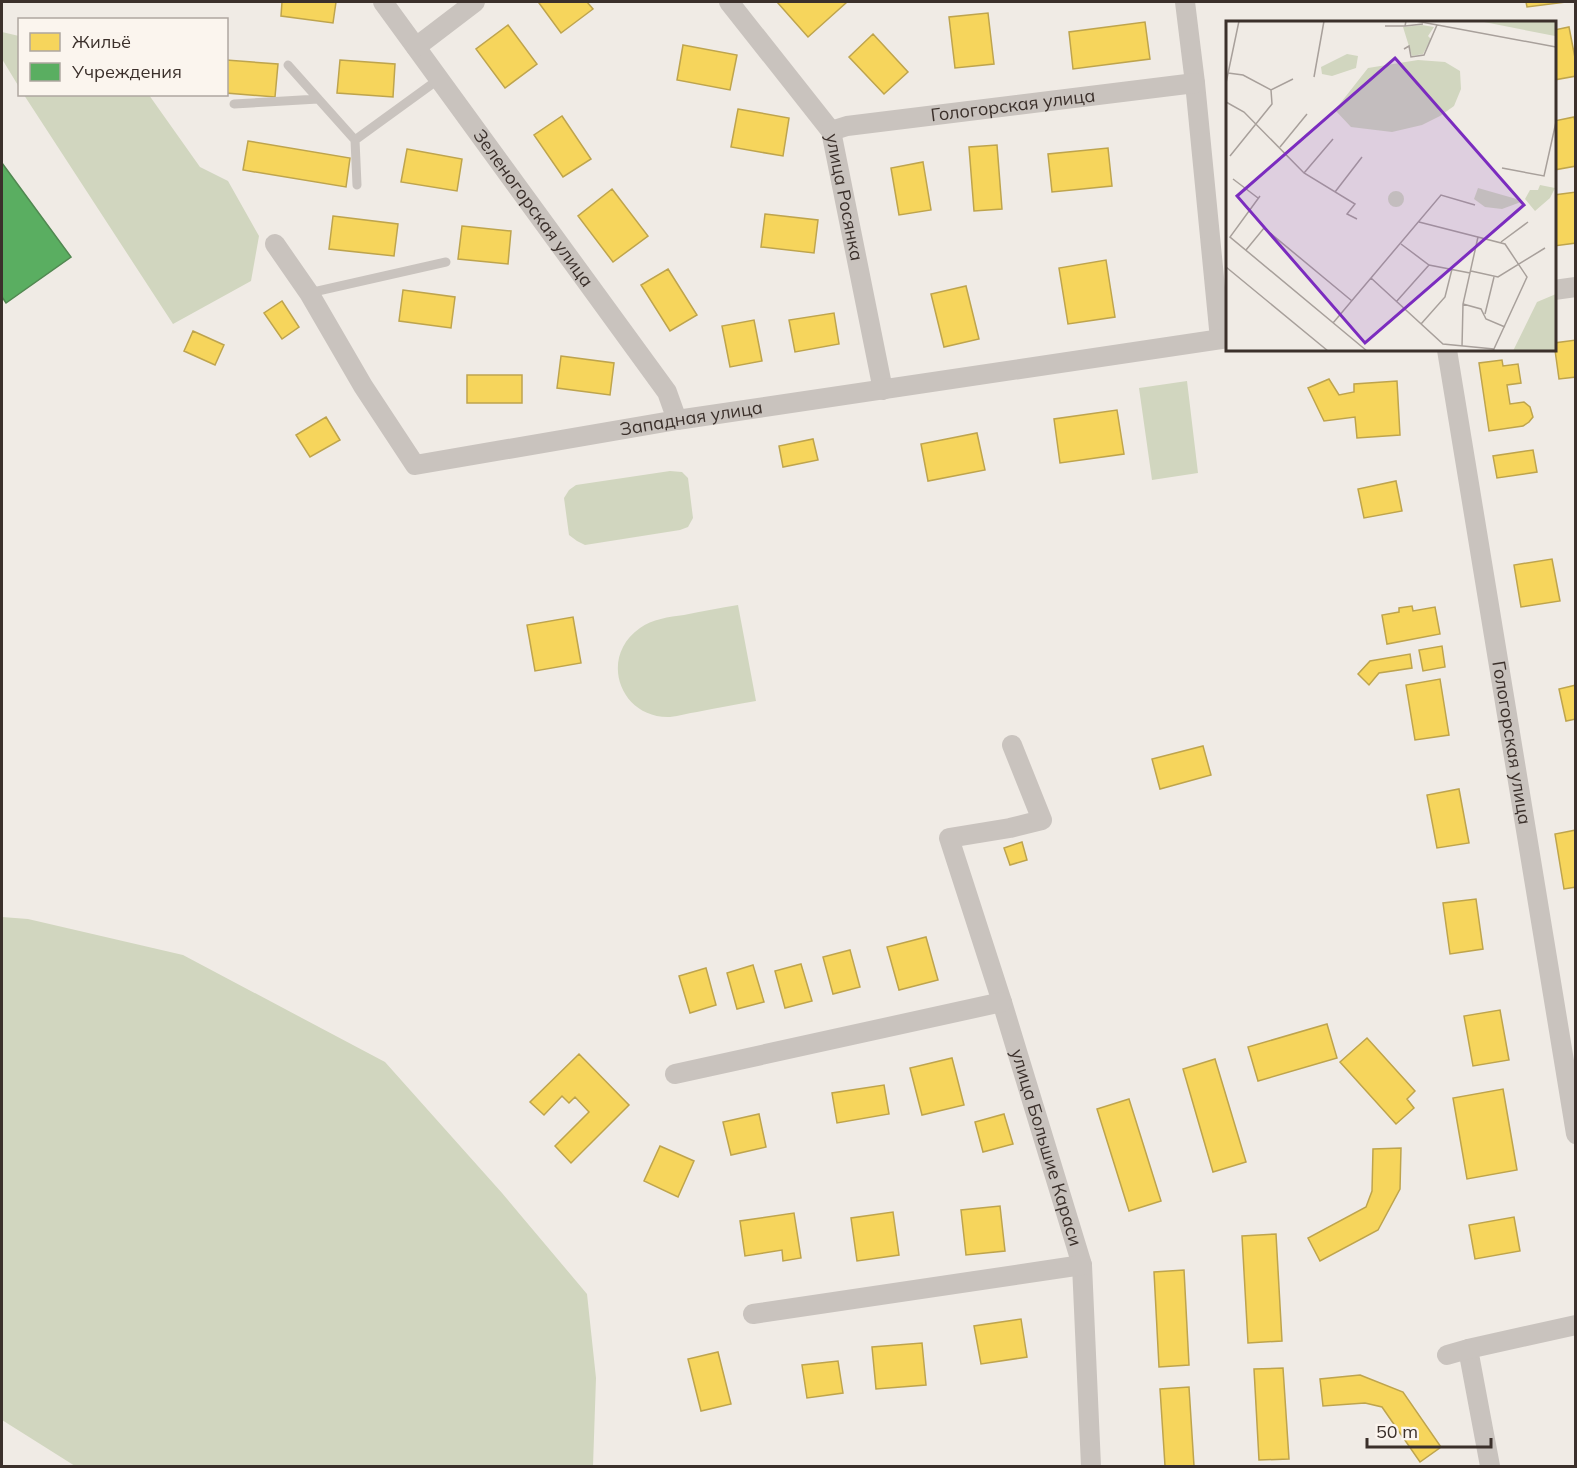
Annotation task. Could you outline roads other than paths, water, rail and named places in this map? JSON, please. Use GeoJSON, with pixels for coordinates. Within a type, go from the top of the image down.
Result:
{"type":"FeatureCollection","features":[{"type":"Feature","properties":{"kind":"street","name":"Зеленогорская улица"},"geometry":{"type":"LineString","coordinates":[[383,2],[667,392],[677,420]]}},
{"type":"Feature","properties":{"kind":"street"},"geometry":{"type":"LineString","coordinates":[[416,46],[475,2]]}},
{"type":"Feature","properties":{"kind":"street","name":"улица Росянка"},"geometry":{"type":"LineString","coordinates":[[729,2],[831,131],[883,390]]}},
{"type":"Feature","properties":{"kind":"street"},"geometry":{"type":"LineString","coordinates":[[1185,2],[1224,339]]}},
{"type":"Feature","properties":{"kind":"street","name":"Гологорская улица"},"geometry":{"type":"LineString","coordinates":[[831,131],[847,126],[1195,83]]}},
{"type":"Feature","properties":{"kind":"street","name":"Западная улица"},"geometry":{"type":"LineString","coordinates":[[275,244],[309,293],[363,386],[415,465],[677,420],[1224,339]]}},
{"type":"Feature","properties":{"kind":"street"},"geometry":{"type":"LineString","coordinates":[[1556,290],[1575,287]]}},
{"type":"Feature","properties":{"kind":"street","name":"Гологорская улица"},"geometry":{"type":"LineString","coordinates":[[1447,351],[1575,1134]]}},
{"type":"Feature","properties":{"kind":"street","name":"улица Большие Караси"},"geometry":{"type":"LineString","coordinates":[[1012,745],[1042,819],[1010,828],[949,838],[1082,1264],[1091,1467]]}},
{"type":"Feature","properties":{"kind":"street"},"geometry":{"type":"LineString","coordinates":[[675,1074],[1002,1002]]}},
{"type":"Feature","properties":{"kind":"street"},"geometry":{"type":"LineString","coordinates":[[753,1314],[1082,1264]]}},
{"type":"Feature","properties":{"kind":"street"},"geometry":{"type":"LineString","coordinates":[[1447,1355],[1575,1324]]}},
{"type":"Feature","properties":{"kind":"street"},"geometry":{"type":"LineString","coordinates":[[1475,1347],[1490,1467]]}},
{"type":"Feature","properties":{"kind":"lane"},"geometry":{"type":"LineString","coordinates":[[288,65],[355,140],[357,185]]}},
{"type":"Feature","properties":{"kind":"lane"},"geometry":{"type":"LineString","coordinates":[[355,140],[439,79]]}},
{"type":"Feature","properties":{"kind":"lane"},"geometry":{"type":"LineString","coordinates":[[234,104],[318,99]]}},
{"type":"Feature","properties":{"kind":"lane"},"geometry":{"type":"LineString","coordinates":[[309,293],[446,262]]}}]}
